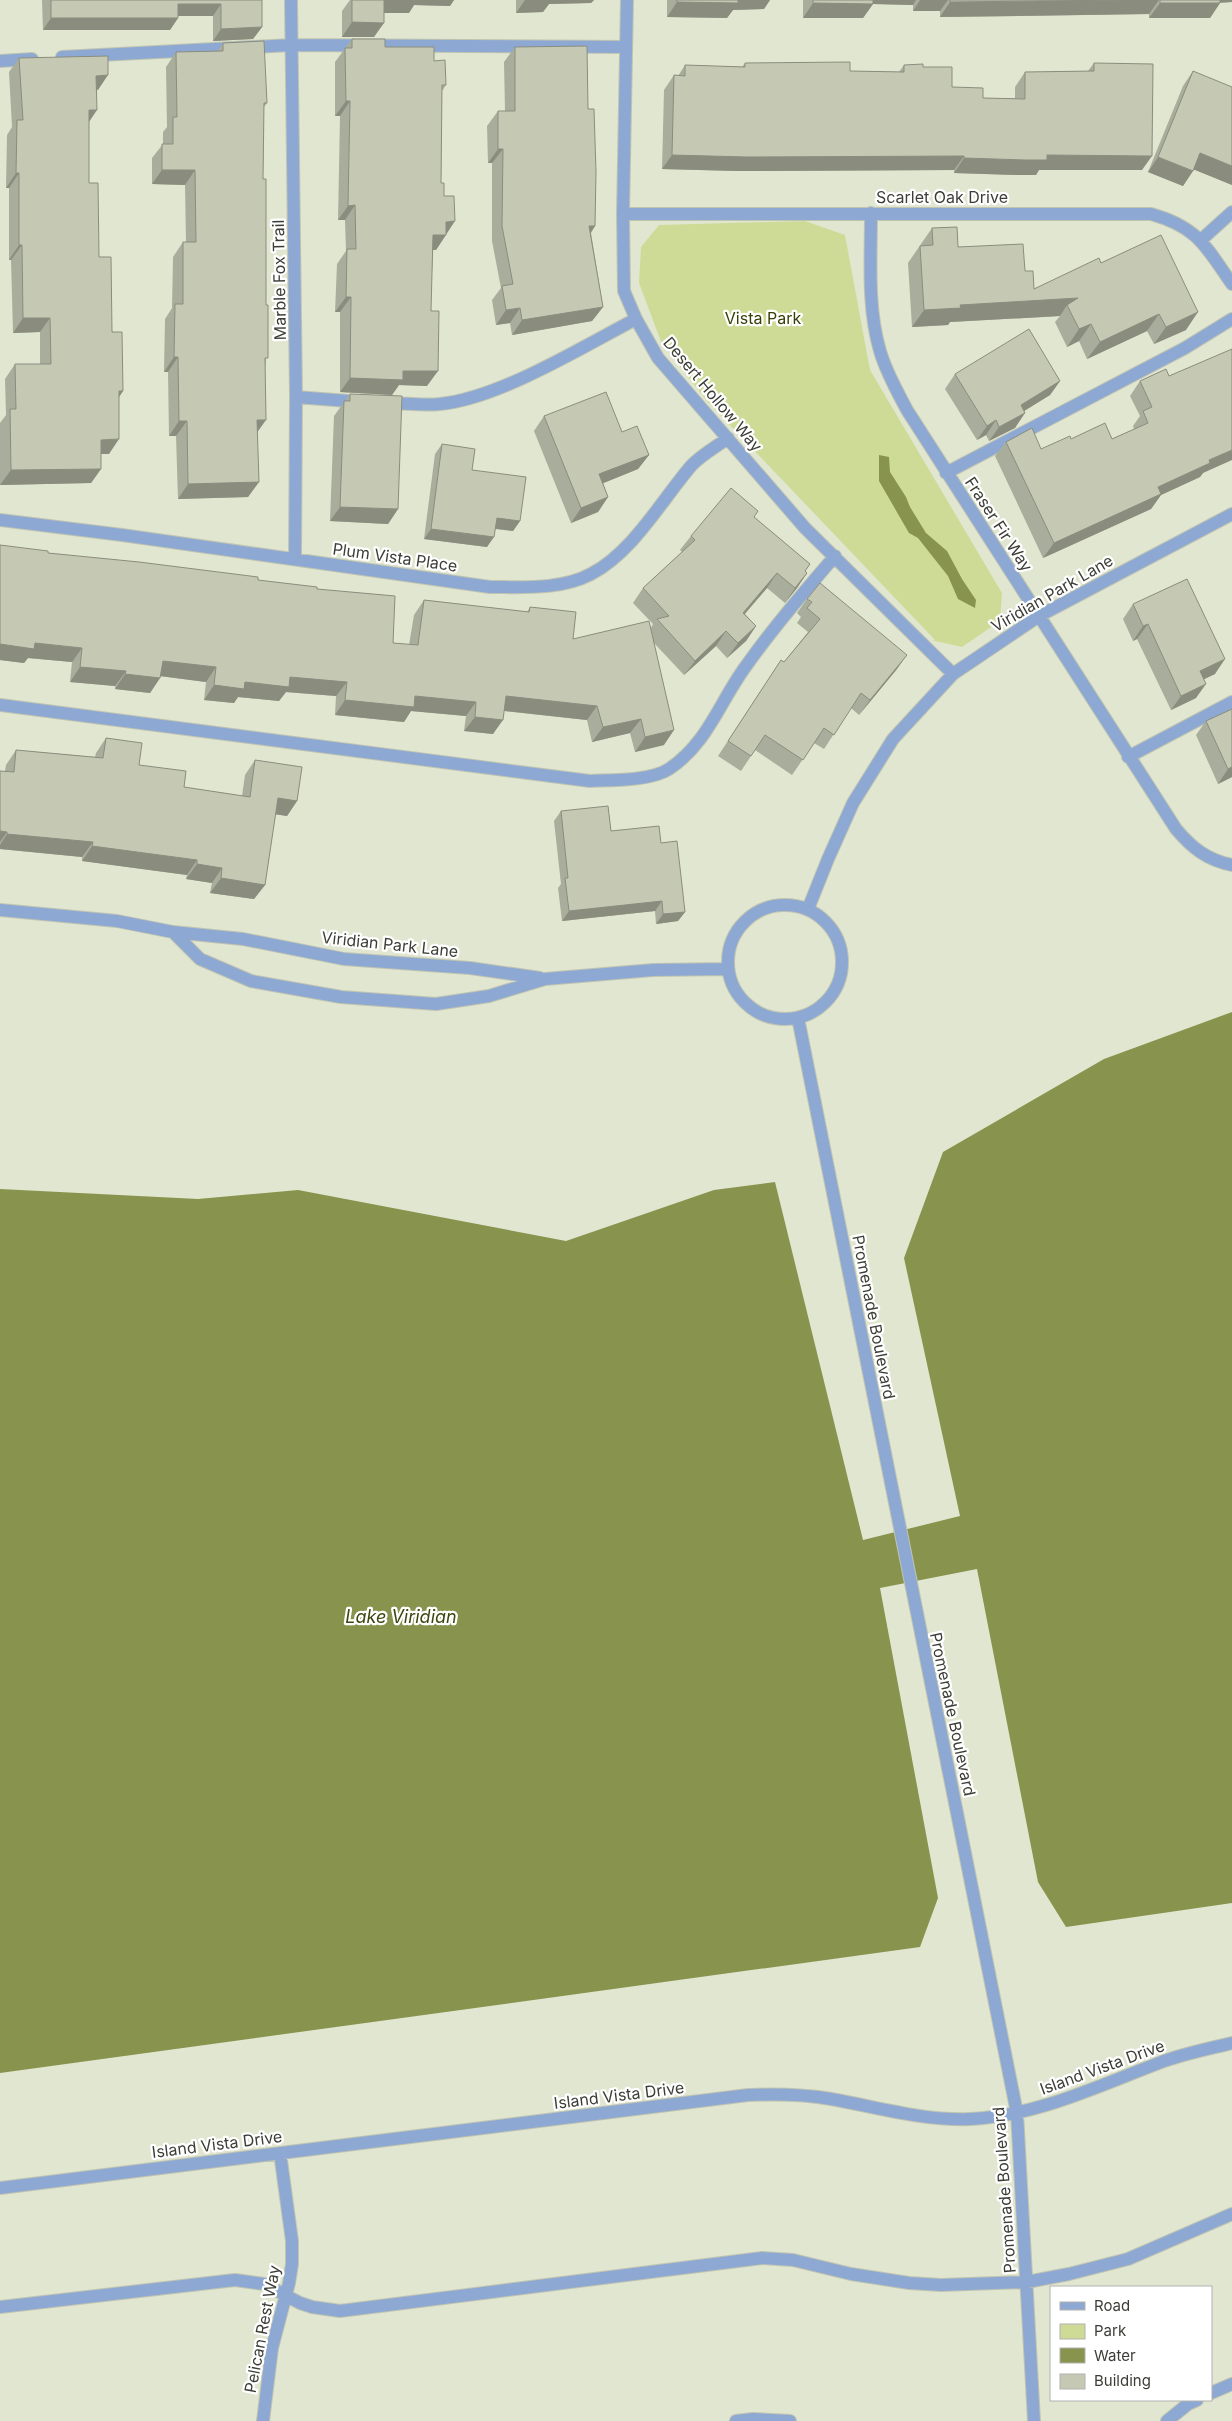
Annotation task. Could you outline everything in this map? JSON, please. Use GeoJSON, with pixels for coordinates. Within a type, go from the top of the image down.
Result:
{"type":"FeatureCollection","features":[{"type":"Feature","properties":{"kind":"street","name":"Marble Fox Trail"},"geometry":{"type":"LineString","coordinates":[[291,0],[296,397],[295,559]]}},
{"type":"Feature","properties":{"kind":"street","name":"Desert Hollow Way"},"geometry":{"type":"LineString","coordinates":[[627,0],[623,214],[624,291],[636,318],[658,358],[805,528],[953,674]]}},
{"type":"Feature","properties":{"kind":"street"},"geometry":{"type":"LineString","coordinates":[[0,61],[292,46],[626,47]]}},
{"type":"Feature","properties":{"kind":"street"},"geometry":{"type":"LineString","coordinates":[[1201,240],[1232,212]]}},
{"type":"Feature","properties":{"kind":"street","name":"Fraser Fir Way"},"geometry":{"type":"LineString","coordinates":[[871,213],[872,300],[880,351],[891,381],[946,473],[1176,829],[1201,855],[1226,864]]}},
{"type":"Feature","properties":{"kind":"street","name":"Scarlet Oak Drive"},"geometry":{"type":"LineString","coordinates":[[623,214],[1151,214],[1186,227],[1201,240],[1232,284]]}},
{"type":"Feature","properties":{"kind":"street"},"geometry":{"type":"LineString","coordinates":[[296,397],[359,402],[440,404],[449,402],[487,393],[558,360],[636,318]]}},
{"type":"Feature","properties":{"kind":"street"},"geometry":{"type":"LineString","coordinates":[[946,473],[1185,348],[1232,319]]}},
{"type":"Feature","properties":{"kind":"street","name":"Plum Vista Place"},"geometry":{"type":"LineString","coordinates":[[0,520],[122,535],[490,587],[540,587],[591,575],[614,558],[657,512],[693,464],[728,438]]}},
{"type":"Feature","properties":{"kind":"street","name":"Viridian Park Lane"},"geometry":{"type":"LineString","coordinates":[[808,910],[828,859],[858,795],[893,739],[953,674],[1039,616],[1232,514]]}},
{"type":"Feature","properties":{"kind":"street"},"geometry":{"type":"LineString","coordinates":[[0,705],[590,781],[634,779],[668,770],[690,750],[712,725],[744,668],[835,556]]}},
{"type":"Feature","properties":{"kind":"street"},"geometry":{"type":"LineString","coordinates":[[1128,757],[1232,702]]}},
{"type":"Feature","properties":{"kind":"street"},"geometry":{"type":"LineString","coordinates":[[778,906],[794,906],[808,910],[822,918],[840,944],[842,967],[836,990],[826,1003],[813,1012],[798,1018],[782,1020],[752,1009],[737,991],[728,969],[732,940],[740,927],[751,916],[764,910],[778,906]]}},
{"type":"Feature","properties":{"kind":"street","name":"Viridian Park Lane"},"geometry":{"type":"LineString","coordinates":[[0,910],[117,922],[173,932],[243,939],[344,959],[470,968],[545,979]]}},
{"type":"Feature","properties":{"kind":"street","name":"Viridian Park Lane"},"geometry":{"type":"LineString","coordinates":[[173,932],[200,959],[251,981],[341,997],[436,1004],[489,996],[545,979],[653,970],[728,969]]}},
{"type":"Feature","properties":{"kind":"street","name":"Promenade Boulevard"},"geometry":{"type":"LineString","coordinates":[[798,1018],[1018,2112],[1034,2421]]}},
{"type":"Feature","properties":{"kind":"street","name":"Island Vista Drive"},"geometry":{"type":"LineString","coordinates":[[0,2188],[748,2095],[786,2094],[934,2118],[970,2119],[1018,2112],[1083,2094],[1160,2062],[1232,2043]]}},
{"type":"Feature","properties":{"kind":"street","name":"Pelican Rest Way"},"geometry":{"type":"LineString","coordinates":[[263,2421],[272,2348],[292,2264],[292,2241],[280,2153]]}},
{"type":"Feature","properties":{"kind":"street"},"geometry":{"type":"LineString","coordinates":[[0,2307],[235,2280],[264,2284],[285,2296],[312,2307],[340,2311],[777,2258],[851,2274],[909,2283],[941,2285],[1026,2282],[1069,2274],[1128,2259],[1232,2214]]}},
{"type":"Feature","properties":{"kind":"street"},"geometry":{"type":"LineString","coordinates":[[1212,2393],[1232,2384]]}},
{"type":"Feature","properties":{"kind":"street"},"geometry":{"type":"LineString","coordinates":[[1167,2421],[1188,2404],[1195,2401]]}},
{"type":"Feature","properties":{"kind":"street"},"geometry":{"type":"LineString","coordinates":[[736,2421],[753,2419],[790,2421]]}},
{"type":"Feature","properties":{"kind":"green space","name":"Vista Park"},"geometry":{"type":"Polygon","coordinates":[[[805,221],[845,235],[870,370],[1002,593],[1000,621],[962,647],[931,640],[935,640],[707,401],[662,344],[639,283],[641,247],[659,225],[805,221]]]}},
{"type":"Feature","properties":{"kind":"water"},"geometry":{"type":"Polygon","coordinates":[[[879,455],[889,457],[890,472],[926,533],[947,551],[976,600],[975,608],[958,599],[948,576],[918,538],[909,533],[879,481],[879,455]]]}},
{"type":"Feature","properties":{"kind":"water","name":"Lake Viridian"},"geometry":{"type":"Polygon","coordinates":[[[1232,1012],[1232,1903],[1066,1927],[1038,1882],[977,1569],[880,1588],[938,1898],[920,1947],[0,2073],[0,1189],[198,1199],[298,1190],[566,1241],[714,1190],[775,1182],[863,1540],[960,1516],[904,1258],[943,1152],[1104,1059],[1232,1012]]]}},
{"type":"Feature","properties":{"kind":"building"},"geometry":{"type":"Polygon","coordinates":[[[51,0],[262,0],[262,27],[221,29],[221,4],[178,4],[178,18],[51,18],[51,0]]]}},
{"type":"Feature","properties":{"kind":"building"},"geometry":{"type":"Polygon","coordinates":[[[352,0],[384,0],[384,23],[352,22],[352,0]]]}},
{"type":"Feature","properties":{"kind":"building"},"geometry":{"type":"Polygon","coordinates":[[[677,0],[738,0],[738,3],[677,2],[677,0]]]}},
{"type":"Feature","properties":{"kind":"building"},"geometry":{"type":"Polygon","coordinates":[[[813,0],[873,0],[873,4],[813,3],[813,0]]]}},
{"type":"Feature","properties":{"kind":"building"},"geometry":{"type":"Polygon","coordinates":[[[950,0],[1129,0],[950,2],[950,0]]]}},
{"type":"Feature","properties":{"kind":"building"},"geometry":{"type":"Polygon","coordinates":[[[1160,0],[1220,0],[1220,3],[1160,3],[1160,0]]]}},
{"type":"Feature","properties":{"kind":"building"},"geometry":{"type":"Polygon","coordinates":[[[352,39],[385,39],[385,47],[434,47],[434,61],[445,60],[446,85],[442,85],[441,183],[444,183],[444,196],[454,196],[455,221],[446,222],[446,235],[433,235],[431,311],[439,311],[438,371],[403,371],[403,380],[350,378],[351,297],[346,297],[347,249],[356,249],[355,205],[348,206],[350,101],[346,101],[345,48],[352,48],[352,39]]]}},
{"type":"Feature","properties":{"kind":"building"},"geometry":{"type":"Polygon","coordinates":[[[264,41],[267,103],[264,103],[263,179],[266,179],[268,358],[265,358],[266,420],[257,420],[259,482],[188,484],[187,421],[179,421],[178,357],[174,357],[175,304],[183,304],[183,242],[196,242],[195,170],[162,170],[162,144],[173,144],[173,117],[177,117],[176,52],[223,51],[223,43],[264,41]]]}},
{"type":"Feature","properties":{"kind":"building"},"geometry":{"type":"Polygon","coordinates":[[[587,46],[588,109],[594,109],[596,172],[595,226],[589,226],[603,307],[522,320],[520,308],[506,310],[502,286],[513,284],[502,226],[503,149],[498,149],[498,111],[515,111],[515,47],[587,46]]]}},
{"type":"Feature","properties":{"kind":"building"},"geometry":{"type":"Polygon","coordinates":[[[108,56],[108,75],[96,76],[97,110],[89,110],[89,183],[98,183],[99,257],[111,257],[112,332],[122,332],[123,391],[119,391],[119,439],[101,440],[101,469],[11,470],[10,409],[16,409],[15,364],[51,364],[50,318],[23,318],[22,245],[19,245],[19,173],[16,173],[17,120],[23,120],[19,58],[108,56]]]}},
{"type":"Feature","properties":{"kind":"building"},"geometry":{"type":"Polygon","coordinates":[[[850,62],[850,71],[904,72],[904,65],[923,64],[923,67],[952,67],[952,87],[983,88],[983,98],[1025,99],[1025,72],[1094,71],[1094,63],[1153,64],[1152,156],[1047,155],[1047,160],[1026,160],[964,158],[964,156],[747,157],[672,155],[674,75],[685,76],[685,65],[745,67],[745,63],[850,62]]]}},
{"type":"Feature","properties":{"kind":"building"},"geometry":{"type":"Polygon","coordinates":[[[1193,71],[1232,87],[1232,166],[1200,153],[1193,171],[1158,157],[1193,71]]]}},
{"type":"Feature","properties":{"kind":"building"},"geometry":{"type":"Polygon","coordinates":[[[957,227],[958,247],[1023,244],[1025,271],[1033,271],[1034,289],[1099,258],[1101,263],[1161,235],[1198,312],[1166,327],[1159,314],[1100,342],[1091,324],[1079,329],[1067,305],[1078,298],[960,305],[961,308],[924,310],[920,246],[933,245],[932,228],[957,227]]]}},
{"type":"Feature","properties":{"kind":"building"},"geometry":{"type":"Polygon","coordinates":[[[1029,329],[1060,381],[1021,405],[1025,413],[999,427],[996,420],[987,426],[955,374],[1029,329]]]}},
{"type":"Feature","properties":{"kind":"building"},"geometry":{"type":"Polygon","coordinates":[[[1232,349],[1232,450],[1209,460],[1210,463],[1158,487],[1161,494],[1054,543],[1006,442],[1032,428],[1041,449],[1070,436],[1071,439],[1105,423],[1112,439],[1148,423],[1143,411],[1152,407],[1140,381],[1166,369],[1169,376],[1232,349]]]}},
{"type":"Feature","properties":{"kind":"building"},"geometry":{"type":"Polygon","coordinates":[[[606,392],[622,432],[637,426],[649,455],[599,474],[608,497],[581,508],[544,416],[606,392]]]}},
{"type":"Feature","properties":{"kind":"building"},"geometry":{"type":"Polygon","coordinates":[[[350,394],[402,396],[398,509],[340,507],[344,401],[350,401],[350,394]]]}},
{"type":"Feature","properties":{"kind":"building"},"geometry":{"type":"Polygon","coordinates":[[[442,444],[475,449],[472,470],[526,477],[520,521],[497,518],[494,537],[431,529],[442,444]]]}},
{"type":"Feature","properties":{"kind":"building"},"geometry":{"type":"Polygon","coordinates":[[[731,488],[758,511],[754,517],[810,564],[805,571],[807,573],[795,588],[777,573],[743,613],[756,626],[738,643],[726,631],[695,661],[657,619],[669,616],[643,588],[695,540],[691,536],[731,488]]]}},
{"type":"Feature","properties":{"kind":"building"},"geometry":{"type":"Polygon","coordinates":[[[0,545],[48,551],[48,553],[258,577],[258,580],[317,587],[317,589],[395,596],[393,643],[418,645],[424,600],[529,612],[530,607],[576,612],[573,639],[649,621],[674,730],[645,737],[641,719],[603,727],[597,706],[506,696],[503,720],[475,717],[476,702],[415,696],[414,707],[345,700],[347,682],[290,677],[289,687],[245,682],[244,689],[214,685],[216,667],[163,661],[160,678],[125,674],[126,671],[80,667],[82,648],[35,643],[34,649],[0,644],[0,545]]]}},
{"type":"Feature","properties":{"kind":"building"},"geometry":{"type":"Polygon","coordinates":[[[1187,579],[1225,659],[1200,671],[1206,684],[1181,696],[1148,624],[1143,626],[1133,604],[1187,579]]]}},
{"type":"Feature","properties":{"kind":"building"},"geometry":{"type":"Polygon","coordinates":[[[820,583],[907,655],[870,700],[861,693],[834,735],[824,728],[803,760],[765,735],[751,756],[728,741],[781,660],[784,662],[820,619],[807,608],[812,602],[807,599],[820,583]]]}},
{"type":"Feature","properties":{"kind":"building"},"geometry":{"type":"Polygon","coordinates":[[[1232,709],[1232,767],[1228,769],[1206,721],[1232,709]]]}},
{"type":"Feature","properties":{"kind":"building"},"geometry":{"type":"Polygon","coordinates":[[[106,738],[142,743],[139,765],[186,771],[184,787],[250,797],[255,760],[302,767],[297,801],[278,798],[265,885],[221,878],[222,868],[197,864],[197,860],[92,846],[93,842],[7,834],[7,832],[0,831],[0,771],[14,772],[16,750],[103,758],[106,738]]]}},
{"type":"Feature","properties":{"kind":"building"},"geometry":{"type":"Polygon","coordinates":[[[608,806],[611,831],[659,826],[661,843],[677,841],[685,912],[663,914],[662,901],[569,911],[565,878],[568,878],[561,811],[608,806]]]}}]}
